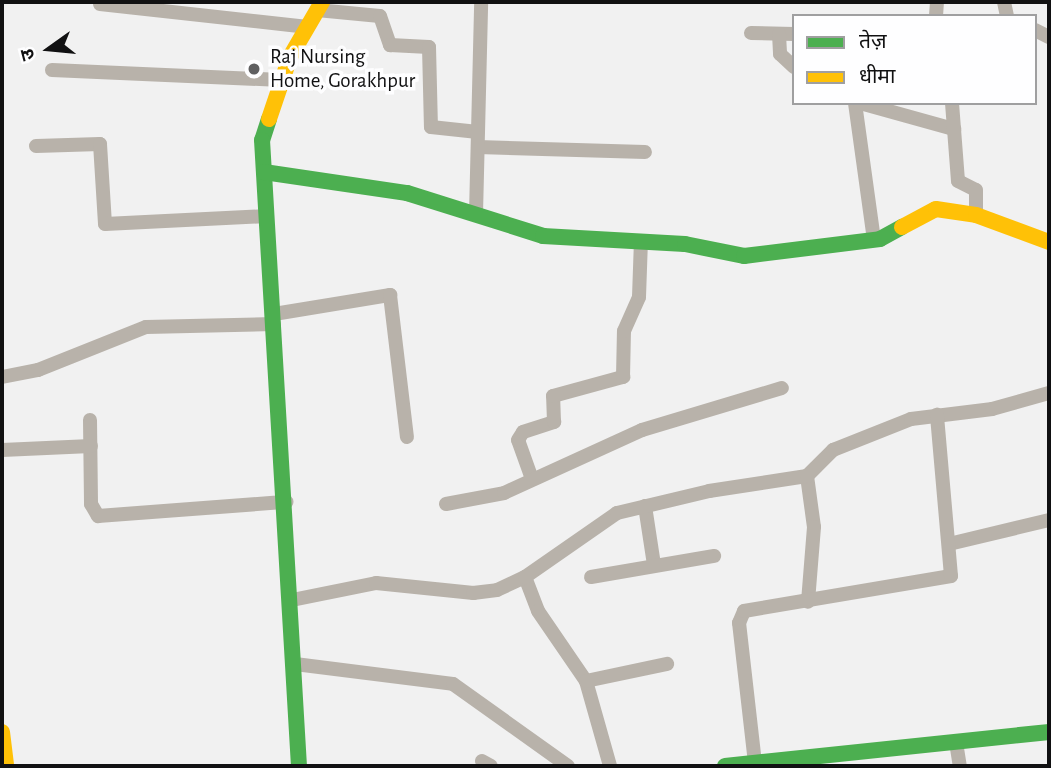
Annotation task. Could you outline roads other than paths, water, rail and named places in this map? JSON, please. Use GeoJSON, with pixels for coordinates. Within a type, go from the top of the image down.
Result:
{"type":"FeatureCollection","features":[{"type":"Feature","properties":{"kind":"street"},"geometry":{"type":"LineString","coordinates":[[476,214],[481,2]]}},
{"type":"Feature","properties":{"kind":"street"},"geometry":{"type":"LineString","coordinates":[[100,4],[308,27]]}},
{"type":"Feature","properties":{"kind":"street"},"geometry":{"type":"LineString","coordinates":[[299,766],[292,600],[262,140],[282,80],[320,6],[380,16],[390,45],[429,47],[430,127],[478,132]]}},
{"type":"Feature","properties":{"kind":"street"},"geometry":{"type":"LineString","coordinates":[[751,33],[787,34],[780,54],[792,65]]}},
{"type":"Feature","properties":{"kind":"street"},"geometry":{"type":"LineString","coordinates":[[52,70],[282,80]]}},
{"type":"Feature","properties":{"kind":"street"},"geometry":{"type":"LineString","coordinates":[[857,105],[874,240]]}},
{"type":"Feature","properties":{"kind":"street"},"geometry":{"type":"LineString","coordinates":[[864,105],[954,129]]}},
{"type":"Feature","properties":{"kind":"street"},"geometry":{"type":"LineString","coordinates":[[952,105],[958,181],[976,190],[976,215]]}},
{"type":"Feature","properties":{"kind":"street"},"geometry":{"type":"LineString","coordinates":[[36,146],[100,144],[102,220],[110,225],[267,216]]}},
{"type":"Feature","properties":{"kind":"street"},"geometry":{"type":"LineString","coordinates":[[478,148],[645,152]]}},
{"type":"Feature","properties":{"kind":"street"},"geometry":{"type":"LineString","coordinates":[[264,172],[407,193],[543,236],[641,241],[756,256],[874,240],[936,209],[976,215],[1049,242]]}},
{"type":"Feature","properties":{"kind":"street"},"geometry":{"type":"LineString","coordinates":[[532,479],[517,440],[523,432],[554,422],[552,396],[622,377],[624,331],[639,297],[641,241]]}},
{"type":"Feature","properties":{"kind":"street"},"geometry":{"type":"LineString","coordinates":[[2,377],[38,370],[146,327],[274,319],[390,295],[407,437]]}},
{"type":"Feature","properties":{"kind":"street"},"geometry":{"type":"LineString","coordinates":[[446,504],[504,493],[642,430],[782,388]]}},
{"type":"Feature","properties":{"kind":"street"},"geometry":{"type":"LineString","coordinates":[[292,600],[376,583],[473,593],[497,590],[525,577],[607,518],[645,506],[807,476],[833,450],[911,419],[992,409],[1049,393]]}},
{"type":"Feature","properties":{"kind":"street"},"geometry":{"type":"LineString","coordinates":[[759,764],[740,617],[744,611],[944,579],[954,570],[949,544],[937,415]]}},
{"type":"Feature","properties":{"kind":"street"},"geometry":{"type":"LineString","coordinates":[[90,419],[91,504],[98,516],[286,502]]}},
{"type":"Feature","properties":{"kind":"street"},"geometry":{"type":"LineString","coordinates":[[2,450],[91,446]]}},
{"type":"Feature","properties":{"kind":"street"},"geometry":{"type":"LineString","coordinates":[[807,476],[814,527],[808,602]]}},
{"type":"Feature","properties":{"kind":"street"},"geometry":{"type":"LineString","coordinates":[[645,506],[654,565]]}},
{"type":"Feature","properties":{"kind":"street"},"geometry":{"type":"LineString","coordinates":[[949,544],[1049,520]]}},
{"type":"Feature","properties":{"kind":"street"},"geometry":{"type":"LineString","coordinates":[[591,577],[714,556]]}},
{"type":"Feature","properties":{"kind":"street"},"geometry":{"type":"LineString","coordinates":[[525,577],[538,611],[586,681],[611,766]]}},
{"type":"Feature","properties":{"kind":"street"},"geometry":{"type":"LineString","coordinates":[[295,664],[453,684],[568,766]]}},
{"type":"Feature","properties":{"kind":"street"},"geometry":{"type":"LineString","coordinates":[[586,681],[667,664]]}},
{"type":"Feature","properties":{"kind":"street"},"geometry":{"type":"LineString","coordinates":[[2,732],[6,766]]}},
{"type":"Feature","properties":{"kind":"street"},"geometry":{"type":"LineString","coordinates":[[726,766],[1049,732]]}},
{"type":"Feature","properties":{"kind":"street"},"geometry":{"type":"LineString","coordinates":[[956,741],[960,766]]}},
{"type":"Feature","properties":{"kind":"place","name":"Raj Nursing Home, Gorakhpur"},"geometry":{"type":"Point","coordinates":[254,69]}}]}
